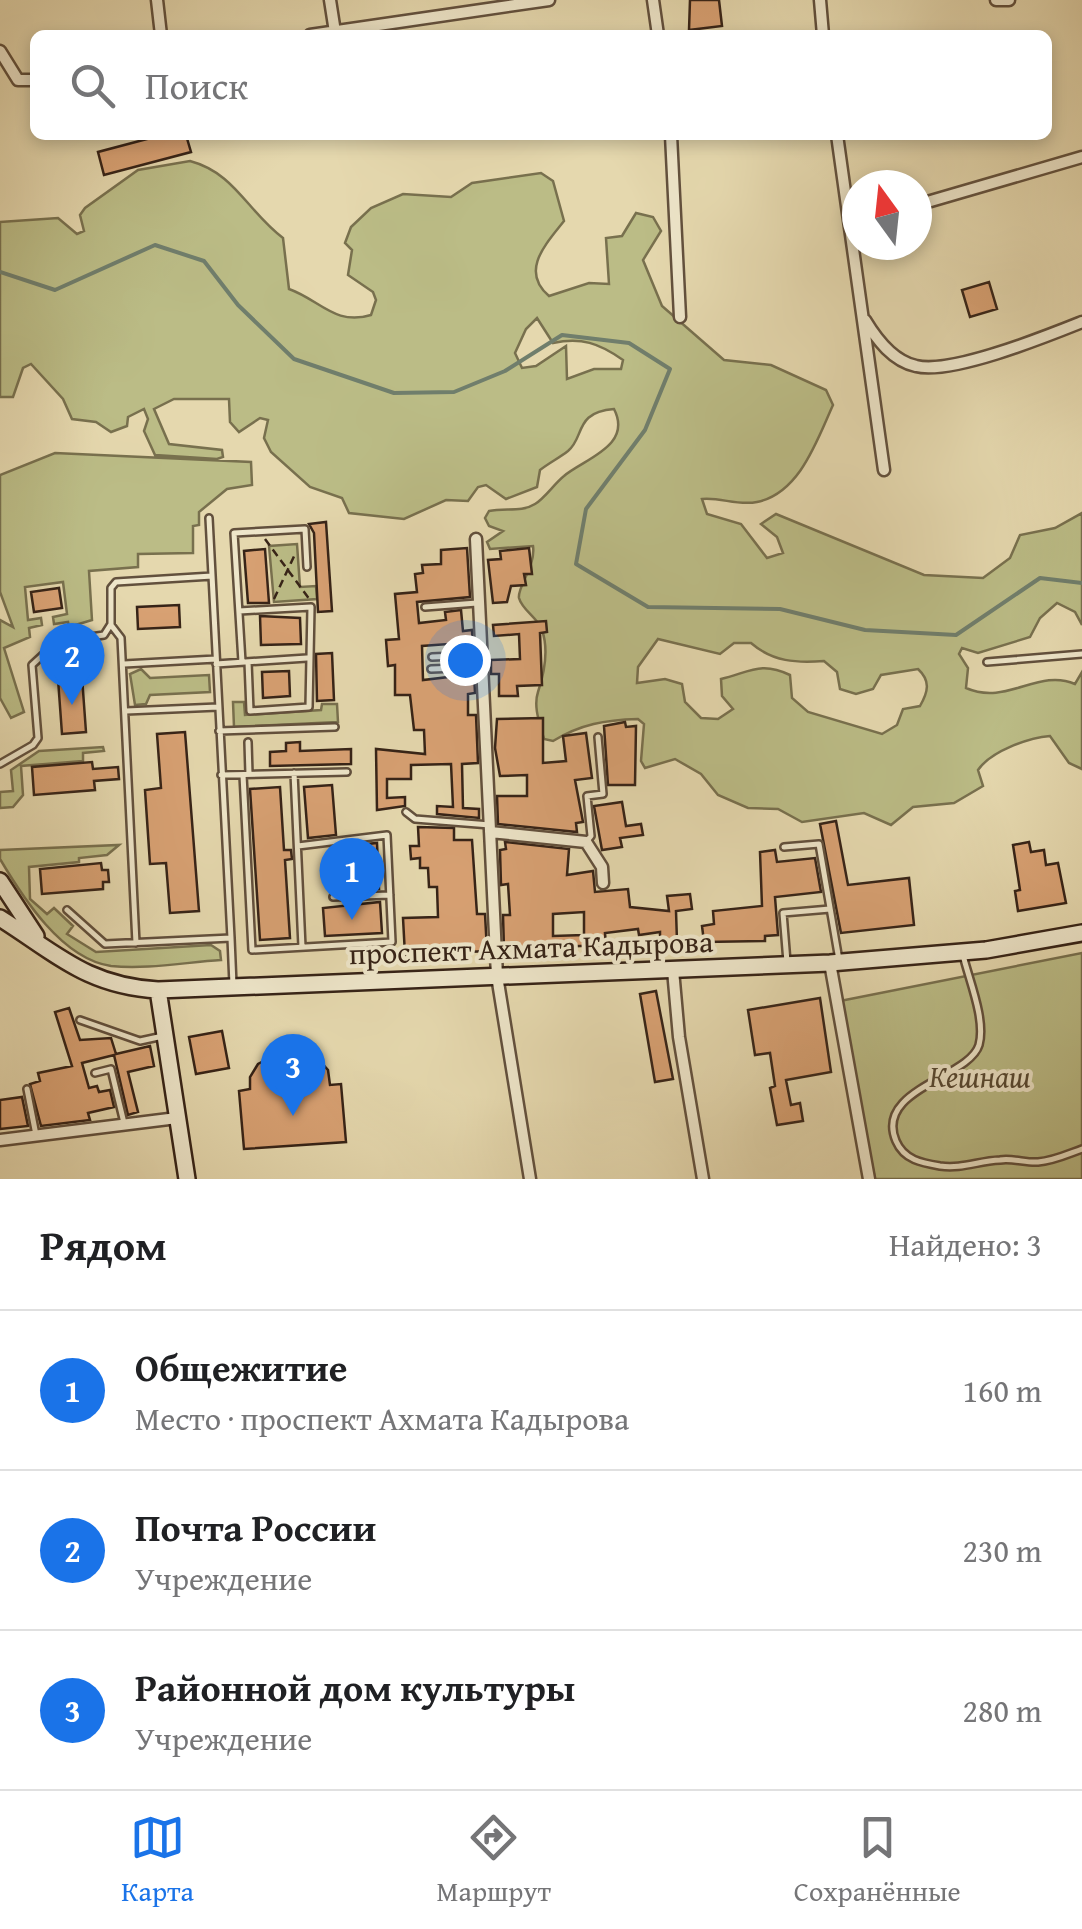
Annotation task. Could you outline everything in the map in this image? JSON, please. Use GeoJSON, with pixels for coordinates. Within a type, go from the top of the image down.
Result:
{"type":"FeatureCollection","features":[{"type":"Feature","properties":{"kind":"main road"},"geometry":{"type":"LineString","coordinates":[[0,881],[41,944]]}},
{"type":"Feature","properties":{"kind":"main road","name":"проспект Ахмата Кадырова"},"geometry":{"type":"LineString","coordinates":[[0,918],[94,980],[158,990],[787,965],[962,952],[1082,934]]}},
{"type":"Feature","properties":{"kind":"main road"},"geometry":{"type":"LineString","coordinates":[[158,990],[187,1179]]}},
{"type":"Feature","properties":{"kind":"street"},"geometry":{"type":"LineString","coordinates":[[157,0],[160,30]]}},
{"type":"Feature","properties":{"kind":"street"},"geometry":{"type":"LineString","coordinates":[[330,0],[335,30]]}},
{"type":"Feature","properties":{"kind":"street"},"geometry":{"type":"LineString","coordinates":[[346,30],[494,4],[549,0]]}},
{"type":"Feature","properties":{"kind":"street"},"geometry":{"type":"LineString","coordinates":[[654,0],[657,30]]}},
{"type":"Feature","properties":{"kind":"street"},"geometry":{"type":"LineString","coordinates":[[820,0],[823,30]]}},
{"type":"Feature","properties":{"kind":"street"},"geometry":{"type":"LineString","coordinates":[[996,0],[1008,0]]}},
{"type":"Feature","properties":{"kind":"street"},"geometry":{"type":"LineString","coordinates":[[0,51],[18,80],[30,80]]}},
{"type":"Feature","properties":{"kind":"street"},"geometry":{"type":"LineString","coordinates":[[671,140],[680,317]]}},
{"type":"Feature","properties":{"kind":"street"},"geometry":{"type":"LineString","coordinates":[[838,140],[844,170]]}},
{"type":"Feature","properties":{"kind":"street"},"geometry":{"type":"LineString","coordinates":[[932,201],[1082,156]]}},
{"type":"Feature","properties":{"kind":"street"},"geometry":{"type":"LineString","coordinates":[[858,260],[884,470]]}},
{"type":"Feature","properties":{"kind":"street"},"geometry":{"type":"LineString","coordinates":[[863,316],[876,339],[896,356],[916,366],[938,368],[1046,338],[1082,322]]}},
{"type":"Feature","properties":{"kind":"street"},"geometry":{"type":"LineString","coordinates":[[476,538],[497,976],[530,1179]]}},
{"type":"Feature","properties":{"kind":"street"},"geometry":{"type":"LineString","coordinates":[[490,829],[586,842],[602,867],[604,883]]}},
{"type":"Feature","properties":{"kind":"street"},"geometry":{"type":"LineString","coordinates":[[835,962],[869,1179]]}},
{"type":"Feature","properties":{"kind":"street"},"geometry":{"type":"LineString","coordinates":[[674,970],[678,1037],[703,1179]]}},
{"type":"Feature","properties":{"kind":"street"},"geometry":{"type":"LineString","coordinates":[[0,1140],[177,1118]]}},
{"type":"Feature","properties":{"kind":"lane"},"geometry":{"type":"LineString","coordinates":[[209,518],[233,987]]}},
{"type":"Feature","properties":{"kind":"lane"},"geometry":{"type":"LineString","coordinates":[[239,611],[311,607],[313,648],[306,658],[309,707],[250,710],[239,611],[234,533],[305,529],[307,567]]}},
{"type":"Feature","properties":{"kind":"lane"},"geometry":{"type":"LineString","coordinates":[[136,943],[121,638],[111,624],[110,588],[116,582],[212,576]]}},
{"type":"Feature","properties":{"kind":"lane"},"geometry":{"type":"LineString","coordinates":[[425,607],[482,602]]}},
{"type":"Feature","properties":{"kind":"lane"},"geometry":{"type":"LineString","coordinates":[[0,764],[34,745],[38,738],[32,664],[42,651],[56,642],[95,638],[111,624]]}},
{"type":"Feature","properties":{"kind":"lane"},"geometry":{"type":"LineString","coordinates":[[987,662],[1082,654]]}},
{"type":"Feature","properties":{"kind":"lane"},"geometry":{"type":"LineString","coordinates":[[432,656],[484,661]]}},
{"type":"Feature","properties":{"kind":"lane"},"geometry":{"type":"LineString","coordinates":[[122,664],[306,658]]}},
{"type":"Feature","properties":{"kind":"lane"},"geometry":{"type":"LineString","coordinates":[[431,669],[484,661]]}},
{"type":"Feature","properties":{"kind":"lane"},"geometry":{"type":"LineString","coordinates":[[125,711],[218,706]]}},
{"type":"Feature","properties":{"kind":"lane"},"geometry":{"type":"LineString","coordinates":[[219,731],[335,727]]}},
{"type":"Feature","properties":{"kind":"lane"},"geometry":{"type":"LineString","coordinates":[[586,842],[591,836],[586,796],[603,794],[598,737]]}},
{"type":"Feature","properties":{"kind":"lane"},"geometry":{"type":"LineString","coordinates":[[248,742],[252,950],[392,942],[387,835],[298,846]]}},
{"type":"Feature","properties":{"kind":"lane"},"geometry":{"type":"LineString","coordinates":[[221,775],[347,772]]}},
{"type":"Feature","properties":{"kind":"lane"},"geometry":{"type":"LineString","coordinates":[[294,774],[302,947]]}},
{"type":"Feature","properties":{"kind":"lane"},"geometry":{"type":"LineString","coordinates":[[406,812],[414,819],[490,829]]}},
{"type":"Feature","properties":{"kind":"lane"},"geometry":{"type":"LineString","coordinates":[[784,847],[819,844],[835,962]]}},
{"type":"Feature","properties":{"kind":"lane"},"geometry":{"type":"LineString","coordinates":[[333,898],[390,894]]}},
{"type":"Feature","properties":{"kind":"lane"},"geometry":{"type":"LineString","coordinates":[[787,965],[783,913],[830,908]]}},
{"type":"Feature","properties":{"kind":"lane"},"geometry":{"type":"LineString","coordinates":[[67,910],[104,944],[231,938]]}},
{"type":"Feature","properties":{"kind":"lane"},"geometry":{"type":"LineString","coordinates":[[962,952],[980,1034],[978,1048],[970,1058],[928,1082],[902,1106],[893,1123],[898,1146],[920,1163],[958,1169],[1004,1159],[1037,1162],[1082,1149]]}},
{"type":"Feature","properties":{"kind":"lane"},"geometry":{"type":"LineString","coordinates":[[80,1020],[140,1041],[165,1036]]}},
{"type":"Feature","properties":{"kind":"lane"},"geometry":{"type":"LineString","coordinates":[[95,1073],[111,1069],[125,1124]]}},
{"type":"Feature","properties":{"kind":"lane"},"geometry":{"type":"LineString","coordinates":[[27,1090],[36,1135]]}},
{"type":"Feature","properties":{"kind":"path"},"geometry":{"type":"LineString","coordinates":[[260,532],[310,596],[311,607]]}},
{"type":"Feature","properties":{"kind":"path"},"geometry":{"type":"LineString","coordinates":[[269,609],[305,534]]}},
{"type":"Feature","properties":{"kind":"green space"},"geometry":{"type":"Polygon","coordinates":[[[190,161],[218,174],[283,238],[289,289],[347,317],[371,315],[376,300],[373,292],[348,275],[352,250],[345,243],[351,227],[371,208],[403,194],[451,197],[472,183],[541,173],[553,181],[564,221],[543,249],[536,268],[536,277],[549,296],[589,283],[609,284],[606,238],[622,236],[636,213],[653,217],[661,231],[643,260],[662,306],[724,360],[771,365],[826,390],[833,405],[805,463],[785,488],[757,502],[702,499],[707,514],[741,524],[767,558],[783,553],[777,537],[761,524],[776,514],[924,575],[983,578],[1010,558],[1020,535],[1055,528],[1082,513],[1082,625],[1075,612],[1057,603],[1040,618],[1030,637],[978,653],[962,648],[959,654],[968,668],[966,688],[981,692],[995,693],[1048,680],[1075,684],[1082,672],[1082,769],[1069,763],[1050,736],[1041,737],[1011,747],[984,763],[978,770],[983,786],[954,803],[913,807],[891,825],[864,813],[802,822],[778,809],[748,808],[718,795],[701,774],[675,759],[645,768],[641,761],[644,724],[638,719],[594,724],[553,741],[544,739],[536,704],[545,662],[544,638],[519,598],[533,546],[490,549],[487,542],[503,531],[489,526],[485,518],[489,511],[535,504],[564,476],[604,450],[617,433],[614,409],[586,420],[568,451],[540,470],[537,487],[506,499],[486,485],[478,487],[468,501],[446,500],[404,519],[349,513],[342,498],[310,487],[271,452],[264,438],[268,420],[260,418],[239,432],[230,422],[229,399],[174,399],[154,409],[169,444],[222,450],[223,457],[217,459],[155,455],[144,431],[148,419],[144,409],[128,417],[127,426],[111,432],[96,422],[72,419],[63,399],[31,364],[23,368],[13,397],[0,397],[0,222],[58,218],[77,234],[84,231],[80,215],[85,208],[138,170],[190,161]],[[537,318],[526,329],[515,353],[522,368],[536,366],[566,346],[567,379],[594,369],[621,369],[623,360],[606,349],[581,341],[553,343],[537,318]],[[658,639],[638,667],[637,683],[665,679],[682,684],[685,702],[701,718],[718,719],[733,709],[722,696],[721,679],[756,669],[790,675],[792,698],[808,712],[882,734],[897,725],[903,709],[920,706],[926,691],[925,678],[918,669],[881,675],[873,689],[856,694],[840,689],[837,672],[824,661],[785,660],[751,643],[734,643],[720,654],[658,639]]]}},
{"type":"Feature","properties":{"kind":"green space"},"geometry":{"type":"Polygon","coordinates":[[[55,453],[251,462],[252,485],[227,489],[199,512],[199,525],[193,526],[193,553],[138,554],[138,567],[89,571],[92,620],[69,627],[68,622],[54,624],[53,617],[67,614],[63,582],[25,587],[28,620],[41,618],[42,625],[29,628],[30,637],[4,648],[24,712],[11,718],[0,698],[0,620],[13,627],[0,592],[0,475],[55,453]]]}},
{"type":"Feature","properties":{"kind":"green space"},"geometry":{"type":"Polygon","coordinates":[[[297,544],[300,587],[316,586],[317,599],[274,602],[269,546],[297,544]]]}},
{"type":"Feature","properties":{"kind":"green space"},"geometry":{"type":"Polygon","coordinates":[[[141,669],[150,678],[209,675],[210,692],[150,695],[146,704],[135,705],[130,674],[141,669]]]}},
{"type":"Feature","properties":{"kind":"green space"},"geometry":{"type":"Polygon","coordinates":[[[233,702],[244,702],[245,715],[321,710],[322,704],[337,704],[338,722],[234,727],[233,702]]]}},
{"type":"Feature","properties":{"kind":"green space"},"geometry":{"type":"Polygon","coordinates":[[[103,747],[104,751],[83,753],[83,761],[21,766],[23,795],[13,807],[0,808],[0,792],[13,791],[11,770],[39,751],[103,747]]]}},
{"type":"Feature","properties":{"kind":"green space"},"geometry":{"type":"Polygon","coordinates":[[[119,845],[107,855],[79,858],[79,862],[29,867],[30,899],[47,914],[54,908],[73,926],[67,934],[96,952],[211,945],[220,951],[221,960],[138,967],[93,961],[76,952],[46,924],[0,859],[0,850],[119,845]]]}},
{"type":"Feature","properties":{"kind":"green space","name":"Кешнаш"},"geometry":{"type":"Polygon","coordinates":[[[1082,953],[1082,1179],[875,1179],[840,1001],[1082,953]]]}},
{"type":"Feature","properties":{"kind":"building"},"geometry":{"type":"Polygon","coordinates":[[[690,0],[719,0],[722,26],[689,30],[690,0]]]}},
{"type":"Feature","properties":{"kind":"building"},"geometry":{"type":"Polygon","coordinates":[[[143,140],[187,140],[191,152],[104,175],[98,152],[143,140]]]}},
{"type":"Feature","properties":{"kind":"building"},"geometry":{"type":"Polygon","coordinates":[[[989,282],[997,309],[970,317],[962,290],[989,282]]]}},
{"type":"Feature","properties":{"kind":"building"},"geometry":{"type":"Polygon","coordinates":[[[326,522],[332,611],[318,612],[314,533],[309,524],[326,522]]]}},
{"type":"Feature","properties":{"kind":"building"},"geometry":{"type":"Polygon","coordinates":[[[467,548],[470,597],[417,602],[419,623],[446,620],[445,612],[461,610],[463,631],[472,630],[473,649],[448,650],[448,644],[422,646],[423,680],[474,674],[475,693],[468,694],[468,715],[476,715],[478,763],[462,764],[463,808],[479,809],[479,818],[437,814],[437,806],[453,807],[451,764],[411,765],[411,779],[387,779],[387,798],[405,797],[405,806],[377,810],[376,749],[425,754],[424,730],[414,730],[410,695],[395,695],[395,665],[388,666],[386,640],[399,639],[395,594],[417,592],[415,574],[423,573],[422,565],[441,564],[441,550],[467,548]]]}},
{"type":"Feature","properties":{"kind":"building"},"geometry":{"type":"Polygon","coordinates":[[[529,548],[532,574],[524,574],[526,585],[511,586],[507,602],[493,603],[488,560],[501,559],[500,551],[529,548]]]}},
{"type":"Feature","properties":{"kind":"building"},"geometry":{"type":"Polygon","coordinates":[[[265,549],[269,603],[248,603],[244,551],[265,549]]]}},
{"type":"Feature","properties":{"kind":"building"},"geometry":{"type":"Polygon","coordinates":[[[59,588],[62,608],[34,612],[31,592],[59,588]]]}},
{"type":"Feature","properties":{"kind":"building"},"geometry":{"type":"Polygon","coordinates":[[[179,605],[180,627],[138,629],[137,607],[179,605]]]}},
{"type":"Feature","properties":{"kind":"building"},"geometry":{"type":"Polygon","coordinates":[[[260,616],[300,618],[301,644],[261,645],[260,616]]]}},
{"type":"Feature","properties":{"kind":"building"},"geometry":{"type":"Polygon","coordinates":[[[546,621],[547,632],[540,633],[542,685],[517,686],[518,696],[499,696],[499,674],[491,674],[491,660],[520,659],[519,634],[494,636],[493,625],[546,621]]]}},
{"type":"Feature","properties":{"kind":"building"},"geometry":{"type":"Polygon","coordinates":[[[332,653],[334,700],[317,701],[316,654],[332,653]]]}},
{"type":"Feature","properties":{"kind":"building"},"geometry":{"type":"Polygon","coordinates":[[[289,671],[290,696],[263,698],[262,672],[289,671]]]}},
{"type":"Feature","properties":{"kind":"building"},"geometry":{"type":"Polygon","coordinates":[[[82,677],[86,732],[62,734],[58,679],[82,677]]]}},
{"type":"Feature","properties":{"kind":"building"},"geometry":{"type":"Polygon","coordinates":[[[543,718],[543,763],[566,761],[563,736],[586,733],[592,778],[575,780],[583,822],[576,823],[577,832],[498,824],[497,796],[527,796],[527,775],[500,776],[495,748],[497,719],[543,718]]]}},
{"type":"Feature","properties":{"kind":"building"},"geometry":{"type":"Polygon","coordinates":[[[625,722],[626,727],[636,726],[635,785],[608,785],[604,726],[625,722]]]}},
{"type":"Feature","properties":{"kind":"building"},"geometry":{"type":"Polygon","coordinates":[[[185,732],[199,911],[170,913],[166,863],[150,864],[145,790],[161,788],[157,734],[185,732]]]}},
{"type":"Feature","properties":{"kind":"building"},"geometry":{"type":"Polygon","coordinates":[[[300,742],[300,751],[351,749],[351,764],[270,766],[270,752],[286,751],[286,743],[300,742]]]}},
{"type":"Feature","properties":{"kind":"building"},"geometry":{"type":"Polygon","coordinates":[[[92,762],[93,769],[118,767],[119,779],[94,781],[95,790],[34,795],[32,767],[92,762]]]}},
{"type":"Feature","properties":{"kind":"building"},"geometry":{"type":"Polygon","coordinates":[[[332,785],[336,835],[308,838],[304,787],[332,785]]]}},
{"type":"Feature","properties":{"kind":"building"},"geometry":{"type":"Polygon","coordinates":[[[280,787],[284,850],[291,850],[292,859],[285,860],[290,938],[260,940],[250,789],[280,787]]]}},
{"type":"Feature","properties":{"kind":"building"},"geometry":{"type":"Polygon","coordinates":[[[622,802],[626,826],[641,824],[643,835],[620,838],[622,847],[602,850],[594,806],[622,802]]]}},
{"type":"Feature","properties":{"kind":"building"},"geometry":{"type":"Polygon","coordinates":[[[836,821],[848,885],[909,878],[914,925],[841,933],[820,824],[836,821]]]}},
{"type":"Feature","properties":{"kind":"building"},"geometry":{"type":"Polygon","coordinates":[[[418,827],[454,828],[454,840],[472,840],[477,914],[485,914],[487,951],[405,955],[403,918],[438,917],[437,887],[429,887],[428,868],[420,868],[420,858],[411,859],[410,846],[419,846],[418,827]]]}},
{"type":"Feature","properties":{"kind":"building"},"geometry":{"type":"Polygon","coordinates":[[[505,842],[569,849],[567,875],[593,871],[595,892],[628,889],[630,907],[669,911],[667,896],[690,894],[692,909],[676,911],[677,941],[660,941],[660,932],[639,935],[638,929],[605,933],[606,945],[504,949],[503,915],[510,915],[508,884],[501,885],[500,850],[506,849],[505,842]],[[584,912],[553,914],[553,936],[584,935],[584,912]]]}},
{"type":"Feature","properties":{"kind":"building"},"geometry":{"type":"Polygon","coordinates":[[[1029,842],[1031,852],[1044,850],[1046,865],[1058,863],[1066,903],[1018,911],[1015,891],[1020,890],[1013,845],[1029,842]]]}},
{"type":"Feature","properties":{"kind":"building"},"geometry":{"type":"Polygon","coordinates":[[[377,843],[379,889],[350,890],[347,846],[377,843]]]}},
{"type":"Feature","properties":{"kind":"building"},"geometry":{"type":"Polygon","coordinates":[[[775,850],[777,862],[815,858],[821,892],[775,897],[778,935],[765,936],[765,941],[704,942],[702,926],[714,924],[713,911],[762,906],[760,852],[775,850]]]}},
{"type":"Feature","properties":{"kind":"building"},"geometry":{"type":"Polygon","coordinates":[[[101,863],[102,870],[108,870],[109,882],[103,882],[103,889],[42,894],[40,869],[101,863]]]}},
{"type":"Feature","properties":{"kind":"building"},"geometry":{"type":"Polygon","coordinates":[[[380,902],[382,933],[325,936],[323,908],[380,902]]]}},
{"type":"Feature","properties":{"kind":"building"},"geometry":{"type":"Polygon","coordinates":[[[656,991],[673,1079],[655,1082],[640,994],[656,991]]]}},
{"type":"Feature","properties":{"kind":"building"},"geometry":{"type":"Polygon","coordinates":[[[820,998],[831,1072],[786,1080],[791,1105],[800,1103],[803,1121],[777,1125],[770,1088],[775,1086],[770,1053],[755,1055],[748,1010],[820,998]]]}},
{"type":"Feature","properties":{"kind":"building"},"geometry":{"type":"Polygon","coordinates":[[[69,1008],[80,1040],[111,1038],[116,1054],[150,1046],[154,1066],[128,1072],[138,1112],[128,1115],[114,1055],[82,1063],[89,1088],[97,1086],[99,1092],[110,1090],[114,1107],[88,1113],[90,1120],[41,1126],[30,1084],[40,1081],[38,1073],[72,1066],[55,1012],[69,1008]]]}},
{"type":"Feature","properties":{"kind":"building"},"geometry":{"type":"Polygon","coordinates":[[[222,1031],[229,1068],[196,1074],[189,1037],[222,1031]]]}},
{"type":"Feature","properties":{"kind":"building"},"geometry":{"type":"Polygon","coordinates":[[[284,1051],[317,1058],[328,1070],[330,1085],[341,1084],[346,1142],[244,1149],[239,1091],[250,1089],[250,1077],[258,1064],[284,1051]]]}},
{"type":"Feature","properties":{"kind":"building"},"geometry":{"type":"Polygon","coordinates":[[[22,1097],[28,1126],[0,1129],[0,1100],[22,1097]]]}},
{"type":"Feature","properties":{"kind":"waterway"},"geometry":{"type":"LineString","coordinates":[[0,272],[55,290],[155,245],[204,261],[238,305],[294,359],[394,393],[454,392],[505,371],[562,335],[629,343],[670,369],[645,430],[586,509],[576,564],[648,607],[780,609],[865,630],[956,635],[1040,578],[1082,583]]}},
{"type":"Feature","properties":{"kind":"place","name":"Почта России"},"geometry":{"type":"Point","coordinates":[72,705]}},
{"type":"Feature","properties":{"kind":"place","name":"Общежитие"},"geometry":{"type":"Point","coordinates":[352,920]}},
{"type":"Feature","properties":{"kind":"place","name":"Районной дом культуры"},"geometry":{"type":"Point","coordinates":[293,1116]}}]}
